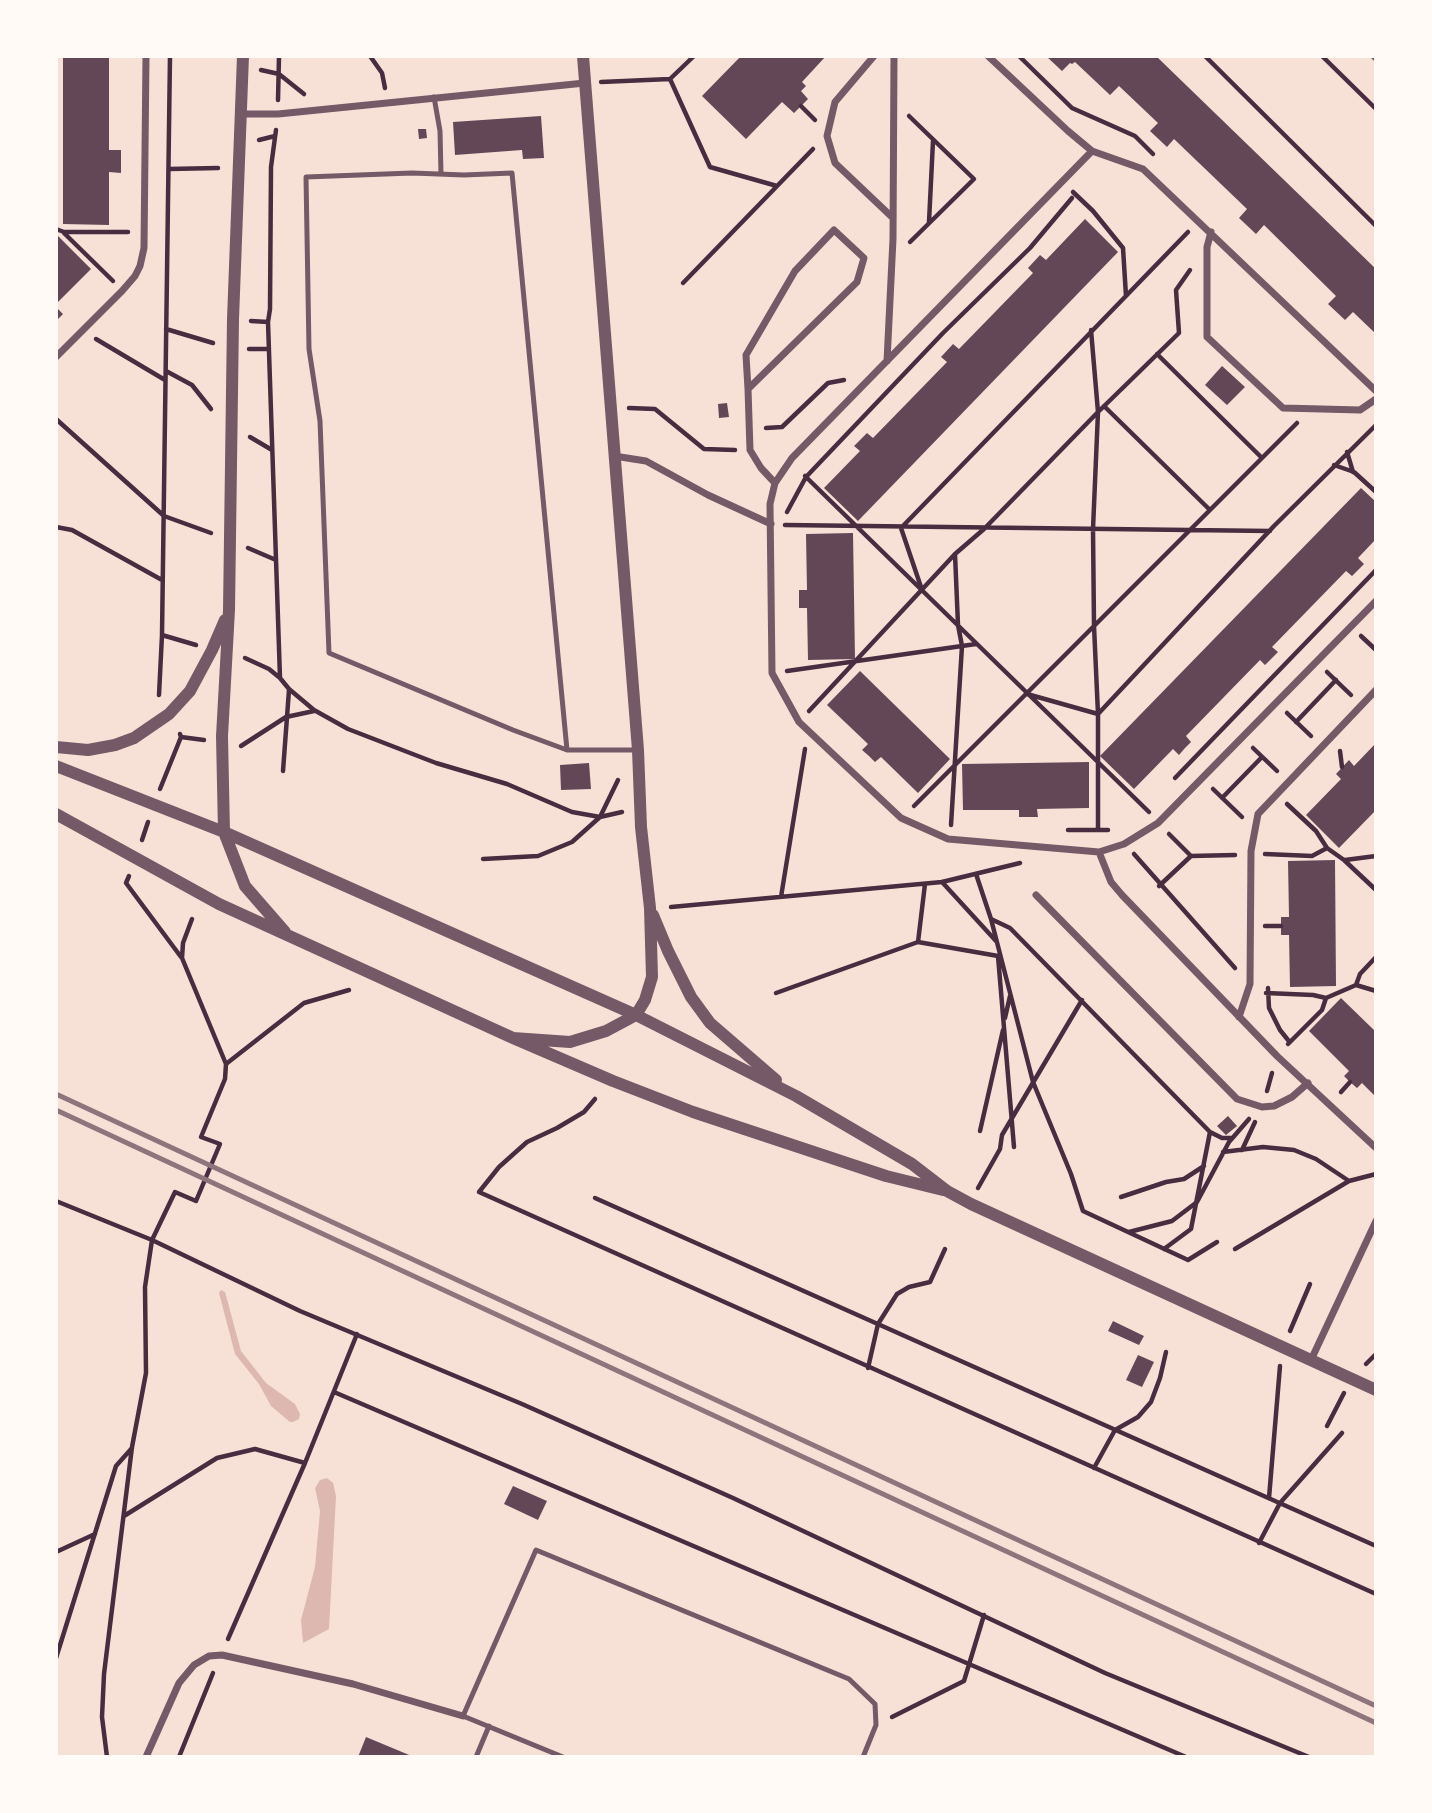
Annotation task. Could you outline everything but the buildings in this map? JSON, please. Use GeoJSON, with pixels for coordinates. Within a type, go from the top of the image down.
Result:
{"type":"FeatureCollection","features":[{"type":"Feature","properties":{"kind":"street"},"geometry":{"type":"LineString","coordinates":[[56,357],[135,276],[145,248],[146,56]]}},
{"type":"Feature","properties":{"kind":"street"},"geometry":{"type":"LineString","coordinates":[[513,1038],[570,1042],[606,1031],[636,1015],[645,1000],[652,977],[650,908],[641,827],[638,750],[583,56]]}},
{"type":"Feature","properties":{"kind":"street"},"geometry":{"type":"LineString","coordinates":[[874,56],[835,102],[827,136],[835,163],[893,218]]}},
{"type":"Feature","properties":{"kind":"street"},"geometry":{"type":"LineString","coordinates":[[887,361],[893,218],[894,56]]}},
{"type":"Feature","properties":{"kind":"street"},"geometry":{"type":"LineString","coordinates":[[988,56],[1092,150],[1143,169],[1376,391]]}},
{"type":"Feature","properties":{"kind":"street"},"geometry":{"type":"LineString","coordinates":[[243,61],[233,319],[229,610],[222,736],[224,832],[245,886],[264,911],[293,939]]}},
{"type":"Feature","properties":{"kind":"street"},"geometry":{"type":"LineString","coordinates":[[242,114],[278,114],[585,83]]}},
{"type":"Feature","properties":{"kind":"street"},"geometry":{"type":"LineString","coordinates":[[1092,150],[792,458],[775,483],[770,503],[772,673],[799,722],[901,818],[948,839],[1099,852],[1124,844],[1158,823],[1376,601]]}},
{"type":"Feature","properties":{"kind":"street"},"geometry":{"type":"LineString","coordinates":[[748,388],[857,282],[864,258],[834,230],[795,271],[746,355],[750,450],[761,468],[775,483]]}},
{"type":"Feature","properties":{"kind":"street"},"geometry":{"type":"LineString","coordinates":[[1211,232],[1207,247],[1207,337],[1283,408],[1360,410],[1376,399]]}},
{"type":"Feature","properties":{"kind":"street"},"geometry":{"type":"LineString","coordinates":[[613,456],[646,461],[708,495],[771,524]]}},
{"type":"Feature","properties":{"kind":"street"},"geometry":{"type":"LineString","coordinates":[[56,747],[88,750],[115,746],[169,714],[190,691],[201,672],[229,610]]}},
{"type":"Feature","properties":{"kind":"street"},"geometry":{"type":"LineString","coordinates":[[1239,1017],[1250,984],[1251,855],[1258,814],[1376,690]]}},
{"type":"Feature","properties":{"kind":"street"},"geometry":{"type":"LineString","coordinates":[[56,766],[224,832],[636,1015],[796,1096],[912,1164],[947,1191]]}},
{"type":"Feature","properties":{"kind":"street"},"geometry":{"type":"LineString","coordinates":[[56,814],[219,904],[513,1038],[693,1112],[886,1176],[947,1191],[1376,1390]]}},
{"type":"Feature","properties":{"kind":"street"},"geometry":{"type":"LineString","coordinates":[[1099,852],[1111,882],[1122,895],[1278,1056],[1376,1148]]}},
{"type":"Feature","properties":{"kind":"street"},"geometry":{"type":"LineString","coordinates":[[1036,895],[1237,1099],[1262,1107],[1283,1102],[1308,1083]]}},
{"type":"Feature","properties":{"kind":"street"},"geometry":{"type":"LineString","coordinates":[[650,908],[685,986],[710,1023],[744,1055],[796,1096]]}},
{"type":"Feature","properties":{"kind":"street"},"geometry":{"type":"LineString","coordinates":[[1311,1360],[1376,1221]]}},
{"type":"Feature","properties":{"kind":"street"},"geometry":{"type":"LineString","coordinates":[[146,1757],[179,1683],[194,1665],[209,1656],[222,1655],[352,1684],[463,1716]]}},
{"type":"Feature","properties":{"kind":"lane"},"geometry":{"type":"LineString","coordinates":[[434,97],[440,131],[441,174]]}},
{"type":"Feature","properties":{"kind":"lane"},"geometry":{"type":"LineString","coordinates":[[567,750],[512,173],[306,177],[309,349],[320,421],[329,653],[567,750],[638,750]]}},
{"type":"Feature","properties":{"kind":"lane"},"geometry":{"type":"LineString","coordinates":[[564,1757],[463,1716],[536,1550],[849,1679],[875,1704],[876,1725],[863,1757]]}},
{"type":"Feature","properties":{"kind":"lane"},"geometry":{"type":"LineString","coordinates":[[476,1757],[489,1727]]}},
{"type":"Feature","properties":{"kind":"path"},"geometry":{"type":"LineString","coordinates":[[159,695],[170,56]]}},
{"type":"Feature","properties":{"kind":"path"},"geometry":{"type":"LineString","coordinates":[[279,56],[278,114],[271,167],[268,322],[280,678],[289,690],[314,710],[348,729],[436,762],[507,784],[572,812],[600,817]]}},
{"type":"Feature","properties":{"kind":"path"},"geometry":{"type":"LineString","coordinates":[[370,56],[382,73],[388,102]]}},
{"type":"Feature","properties":{"kind":"path"},"geometry":{"type":"LineString","coordinates":[[585,83],[670,79],[694,56]]}},
{"type":"Feature","properties":{"kind":"path"},"geometry":{"type":"LineString","coordinates":[[1205,56],[1376,226]]}},
{"type":"Feature","properties":{"kind":"path"},"geometry":{"type":"LineString","coordinates":[[1322,56],[1376,109]]}},
{"type":"Feature","properties":{"kind":"path"},"geometry":{"type":"LineString","coordinates":[[243,61],[279,74],[324,109]]}},
{"type":"Feature","properties":{"kind":"path"},"geometry":{"type":"LineString","coordinates":[[670,79],[710,167],[777,186]]}},
{"type":"Feature","properties":{"kind":"path"},"geometry":{"type":"LineString","coordinates":[[892,260],[974,179],[933,141],[894,99]]}},
{"type":"Feature","properties":{"kind":"path"},"geometry":{"type":"LineString","coordinates":[[801,106],[817,126]]}},
{"type":"Feature","properties":{"kind":"path"},"geometry":{"type":"LineString","coordinates":[[929,223],[933,141]]}},
{"type":"Feature","properties":{"kind":"path"},"geometry":{"type":"LineString","coordinates":[[683,284],[808,156],[815,145]]}},
{"type":"Feature","properties":{"kind":"path"},"geometry":{"type":"LineString","coordinates":[[169,169],[218,167]]}},
{"type":"Feature","properties":{"kind":"path"},"geometry":{"type":"LineString","coordinates":[[1062,182],[1076,194],[1123,248],[1125,296]]}},
{"type":"Feature","properties":{"kind":"path"},"geometry":{"type":"LineString","coordinates":[[1085,185],[1030,248],[943,333],[806,477],[781,525],[1270,531]]}},
{"type":"Feature","properties":{"kind":"path"},"geometry":{"type":"LineString","coordinates":[[901,528],[1199,221]]}},
{"type":"Feature","properties":{"kind":"path"},"geometry":{"type":"LineString","coordinates":[[56,229],[64,232],[129,232]]}},
{"type":"Feature","properties":{"kind":"path"},"geometry":{"type":"LineString","coordinates":[[64,232],[113,281]]}},
{"type":"Feature","properties":{"kind":"path"},"geometry":{"type":"LineString","coordinates":[[799,722],[955,554],[984,529],[1179,333],[1176,290],[1207,247]]}},
{"type":"Feature","properties":{"kind":"path"},"geometry":{"type":"LineString","coordinates":[[1091,330],[1098,412],[1093,529],[1098,830]]}},
{"type":"Feature","properties":{"kind":"path"},"geometry":{"type":"LineString","coordinates":[[83,332],[166,380]]}},
{"type":"Feature","properties":{"kind":"path"},"geometry":{"type":"LineString","coordinates":[[1157,354],[1262,458]]}},
{"type":"Feature","properties":{"kind":"path"},"geometry":{"type":"LineString","coordinates":[[748,429],[782,427],[828,383],[845,380],[857,392]]}},
{"type":"Feature","properties":{"kind":"path"},"geometry":{"type":"LineString","coordinates":[[1104,406],[1210,510]]}},
{"type":"Feature","properties":{"kind":"path"},"geometry":{"type":"LineString","coordinates":[[610,408],[655,409],[704,449],[750,450]]}},
{"type":"Feature","properties":{"kind":"path"},"geometry":{"type":"LineString","coordinates":[[901,818],[1311,409]]}},
{"type":"Feature","properties":{"kind":"path"},"geometry":{"type":"LineString","coordinates":[[56,419],[164,516]]}},
{"type":"Feature","properties":{"kind":"path"},"geometry":{"type":"LineString","coordinates":[[1098,714],[1334,465],[1374,426],[1376,433]]}},
{"type":"Feature","properties":{"kind":"path"},"geometry":{"type":"LineString","coordinates":[[56,428],[66,428]]}},
{"type":"Feature","properties":{"kind":"path"},"geometry":{"type":"LineString","coordinates":[[1347,452],[1354,472]]}},
{"type":"Feature","properties":{"kind":"path"},"geometry":{"type":"LineString","coordinates":[[792,458],[806,477],[1191,856]]}},
{"type":"Feature","properties":{"kind":"path"},"geometry":{"type":"LineString","coordinates":[[1334,465],[1354,472],[1376,492]]}},
{"type":"Feature","properties":{"kind":"path"},"geometry":{"type":"LineString","coordinates":[[56,527],[72,530],[162,580]]}},
{"type":"Feature","properties":{"kind":"path"},"geometry":{"type":"LineString","coordinates":[[901,528],[922,591]]}},
{"type":"Feature","properties":{"kind":"path"},"geometry":{"type":"LineString","coordinates":[[955,554],[958,625],[962,646],[950,827],[963,828]]}},
{"type":"Feature","properties":{"kind":"path"},"geometry":{"type":"LineString","coordinates":[[1174,779],[1376,570]]}},
{"type":"Feature","properties":{"kind":"path"},"geometry":{"type":"LineString","coordinates":[[1370,644],[1376,639]]}},
{"type":"Feature","properties":{"kind":"path"},"geometry":{"type":"LineString","coordinates":[[783,671],[976,644]]}},
{"type":"Feature","properties":{"kind":"path"},"geometry":{"type":"LineString","coordinates":[[1317,662],[1362,705]]}},
{"type":"Feature","properties":{"kind":"path"},"geometry":{"type":"LineString","coordinates":[[1296,722],[1336,680]]}},
{"type":"Feature","properties":{"kind":"path"},"geometry":{"type":"LineString","coordinates":[[283,771],[289,690]]}},
{"type":"Feature","properties":{"kind":"path"},"geometry":{"type":"LineString","coordinates":[[1026,694],[1098,714]]}},
{"type":"Feature","properties":{"kind":"path"},"geometry":{"type":"LineString","coordinates":[[1276,703],[1321,746]]}},
{"type":"Feature","properties":{"kind":"path"},"geometry":{"type":"LineString","coordinates":[[235,750],[286,717],[314,710]]}},
{"type":"Feature","properties":{"kind":"path"},"geometry":{"type":"LineString","coordinates":[[160,790],[181,737],[178,731]]}},
{"type":"Feature","properties":{"kind":"path"},"geometry":{"type":"LineString","coordinates":[[781,897],[808,731]]}},
{"type":"Feature","properties":{"kind":"path"},"geometry":{"type":"LineString","coordinates":[[181,737],[209,740]]}},
{"type":"Feature","properties":{"kind":"path"},"geometry":{"type":"LineString","coordinates":[[1242,738],[1288,781]]}},
{"type":"Feature","properties":{"kind":"path"},"geometry":{"type":"LineString","coordinates":[[1331,755],[1340,745],[1342,767]]}},
{"type":"Feature","properties":{"kind":"path"},"geometry":{"type":"LineString","coordinates":[[483,859],[538,856],[572,842],[600,817],[626,764],[638,750]]}},
{"type":"Feature","properties":{"kind":"path"},"geometry":{"type":"LineString","coordinates":[[1222,798],[1262,757]]}},
{"type":"Feature","properties":{"kind":"path"},"geometry":{"type":"LineString","coordinates":[[1202,778],[1241,816],[1255,825]]}},
{"type":"Feature","properties":{"kind":"path"},"geometry":{"type":"LineString","coordinates":[[1280,809],[1294,793]]}},
{"type":"Feature","properties":{"kind":"path"},"geometry":{"type":"LineString","coordinates":[[1140,814],[1155,799]]}},
{"type":"Feature","properties":{"kind":"path"},"geometry":{"type":"LineString","coordinates":[[1285,803],[1316,831],[1327,848],[1376,890]]}},
{"type":"Feature","properties":{"kind":"path"},"geometry":{"type":"LineString","coordinates":[[141,842],[149,821]]}},
{"type":"Feature","properties":{"kind":"path"},"geometry":{"type":"LineString","coordinates":[[1056,830],[1112,829]]}},
{"type":"Feature","properties":{"kind":"path"},"geometry":{"type":"LineString","coordinates":[[1124,844],[1250,984],[1268,994],[1326,998],[1356,985],[1376,990]]}},
{"type":"Feature","properties":{"kind":"path"},"geometry":{"type":"LineString","coordinates":[[1264,845],[1264,866]]}},
{"type":"Feature","properties":{"kind":"path"},"geometry":{"type":"LineString","coordinates":[[1263,854],[1312,856],[1327,848]]}},
{"type":"Feature","properties":{"kind":"path"},"geometry":{"type":"LineString","coordinates":[[1159,886],[1191,856],[1251,855]]}},
{"type":"Feature","properties":{"kind":"path"},"geometry":{"type":"LineString","coordinates":[[1344,860],[1376,856]]}},
{"type":"Feature","properties":{"kind":"path"},"geometry":{"type":"LineString","coordinates":[[976,874],[991,919],[1033,1082],[1071,1174],[1083,1211],[1188,1260],[1217,1241]]}},
{"type":"Feature","properties":{"kind":"path"},"geometry":{"type":"LineString","coordinates":[[671,907],[942,882],[997,942],[1014,1147]]}},
{"type":"Feature","properties":{"kind":"path"},"geometry":{"type":"LineString","coordinates":[[107,1757],[102,1717],[104,1674],[132,1447],[146,1373],[145,1287],[152,1240],[175,1192],[196,1201],[220,1144],[201,1137],[225,1079],[226,1064],[181,958],[126,883]]}},
{"type":"Feature","properties":{"kind":"path"},"geometry":{"type":"LineString","coordinates":[[918,942],[926,884]]}},
{"type":"Feature","properties":{"kind":"path"},"geometry":{"type":"LineString","coordinates":[[1265,914],[1265,926],[1280,926]]}},
{"type":"Feature","properties":{"kind":"path"},"geometry":{"type":"LineString","coordinates":[[181,958],[183,943],[192,919]]}},
{"type":"Feature","properties":{"kind":"path"},"geometry":{"type":"LineString","coordinates":[[991,919],[1010,928],[1210,1132],[1222,1138],[1232,1138]]}},
{"type":"Feature","properties":{"kind":"path"},"geometry":{"type":"LineString","coordinates":[[776,992],[918,942],[998,956]]}},
{"type":"Feature","properties":{"kind":"path"},"geometry":{"type":"LineString","coordinates":[[1356,985],[1360,974],[1376,957]]}},
{"type":"Feature","properties":{"kind":"path"},"geometry":{"type":"LineString","coordinates":[[1268,981],[1269,1008],[1280,1030],[1299,1051]]}},
{"type":"Feature","properties":{"kind":"path"},"geometry":{"type":"LineString","coordinates":[[226,1064],[304,1003],[349,990]]}},
{"type":"Feature","properties":{"kind":"path"},"geometry":{"type":"LineString","coordinates":[[980,1131],[1011,995]]}},
{"type":"Feature","properties":{"kind":"path"},"geometry":{"type":"LineString","coordinates":[[1242,1150],[1262,1107],[1278,1056],[1322,1010],[1326,998]]}},
{"type":"Feature","properties":{"kind":"path"},"geometry":{"type":"LineString","coordinates":[[978,1190],[1000,1149],[1002,1135],[1082,1000]]}},
{"type":"Feature","properties":{"kind":"path"},"geometry":{"type":"LineString","coordinates":[[1341,1092],[1350,1083]]}},
{"type":"Feature","properties":{"kind":"path"},"geometry":{"type":"LineString","coordinates":[[1333,1084],[1350,1101]]}},
{"type":"Feature","properties":{"kind":"path"},"geometry":{"type":"LineString","coordinates":[[595,1099],[584,1112],[527,1142],[499,1167],[479,1192],[1376,1594]]}},
{"type":"Feature","properties":{"kind":"path"},"geometry":{"type":"LineString","coordinates":[[1129,1232],[1172,1221],[1197,1202],[1232,1138],[1262,1107]]}},
{"type":"Feature","properties":{"kind":"path"},"geometry":{"type":"LineString","coordinates":[[1164,1249],[1191,1229],[1210,1132]]}},
{"type":"Feature","properties":{"kind":"path"},"geometry":{"type":"LineString","coordinates":[[1223,1152],[1263,1147],[1294,1150],[1327,1165],[1349,1181]]}},
{"type":"Feature","properties":{"kind":"path"},"geometry":{"type":"LineString","coordinates":[[1121,1197],[1184,1179],[1205,1166]]}},
{"type":"Feature","properties":{"kind":"path"},"geometry":{"type":"LineString","coordinates":[[1235,1249],[1349,1181],[1376,1174]]}},
{"type":"Feature","properties":{"kind":"path"},"geometry":{"type":"LineString","coordinates":[[595,1198],[1376,1546]]}},
{"type":"Feature","properties":{"kind":"path"},"geometry":{"type":"LineString","coordinates":[[56,1201],[152,1240],[300,1311],[733,1498],[1105,1673],[1308,1757]]}},
{"type":"Feature","properties":{"kind":"path"},"geometry":{"type":"LineString","coordinates":[[867,1368],[878,1324],[897,1294],[909,1287],[930,1282],[945,1249]]}},
{"type":"Feature","properties":{"kind":"path"},"geometry":{"type":"LineString","coordinates":[[1269,1498],[1276,1402],[1284,1348],[1310,1284]]}},
{"type":"Feature","properties":{"kind":"path"},"geometry":{"type":"LineString","coordinates":[[179,1757],[305,1463],[357,1334]]}},
{"type":"Feature","properties":{"kind":"path"},"geometry":{"type":"LineString","coordinates":[[1094,1468],[1115,1430],[1138,1417],[1151,1402],[1167,1352]]}},
{"type":"Feature","properties":{"kind":"path"},"geometry":{"type":"LineString","coordinates":[[334,1392],[970,1667],[1186,1757]]}},
{"type":"Feature","properties":{"kind":"path"},"geometry":{"type":"LineString","coordinates":[[1259,1542],[1280,1503],[1342,1433]]}},
{"type":"Feature","properties":{"kind":"path"},"geometry":{"type":"LineString","coordinates":[[56,1658],[116,1466],[132,1447]]}},
{"type":"Feature","properties":{"kind":"path"},"geometry":{"type":"LineString","coordinates":[[124,1516],[217,1458],[255,1449],[305,1463]]}},
{"type":"Feature","properties":{"kind":"path"},"geometry":{"type":"LineString","coordinates":[[56,1552],[95,1534]]}},
{"type":"Feature","properties":{"kind":"path"},"geometry":{"type":"LineString","coordinates":[[876,1725],[964,1681],[984,1615]]}},
{"type":"Feature","properties":{"kind":"shaded area"},"geometry":{"type":"Polygon","coordinates":[[[221,1290],[225,1292],[241,1351],[266,1383],[295,1404],[300,1414],[299,1419],[290,1422],[271,1406],[259,1384],[235,1354],[219,1293],[221,1290]]]}},
{"type":"Feature","properties":{"kind":"shaded area"},"geometry":{"type":"Polygon","coordinates":[[[327,1478],[333,1483],[336,1496],[329,1629],[303,1643],[301,1620],[315,1567],[320,1511],[315,1488],[320,1480],[327,1478]]]}},
{"type":"Feature","properties":{"kind":"railway"},"geometry":{"type":"LineString","coordinates":[[56,1094],[1376,1706]]}},
{"type":"Feature","properties":{"kind":"railway"},"geometry":{"type":"LineString","coordinates":[[56,1110],[1376,1723]]}}]}
